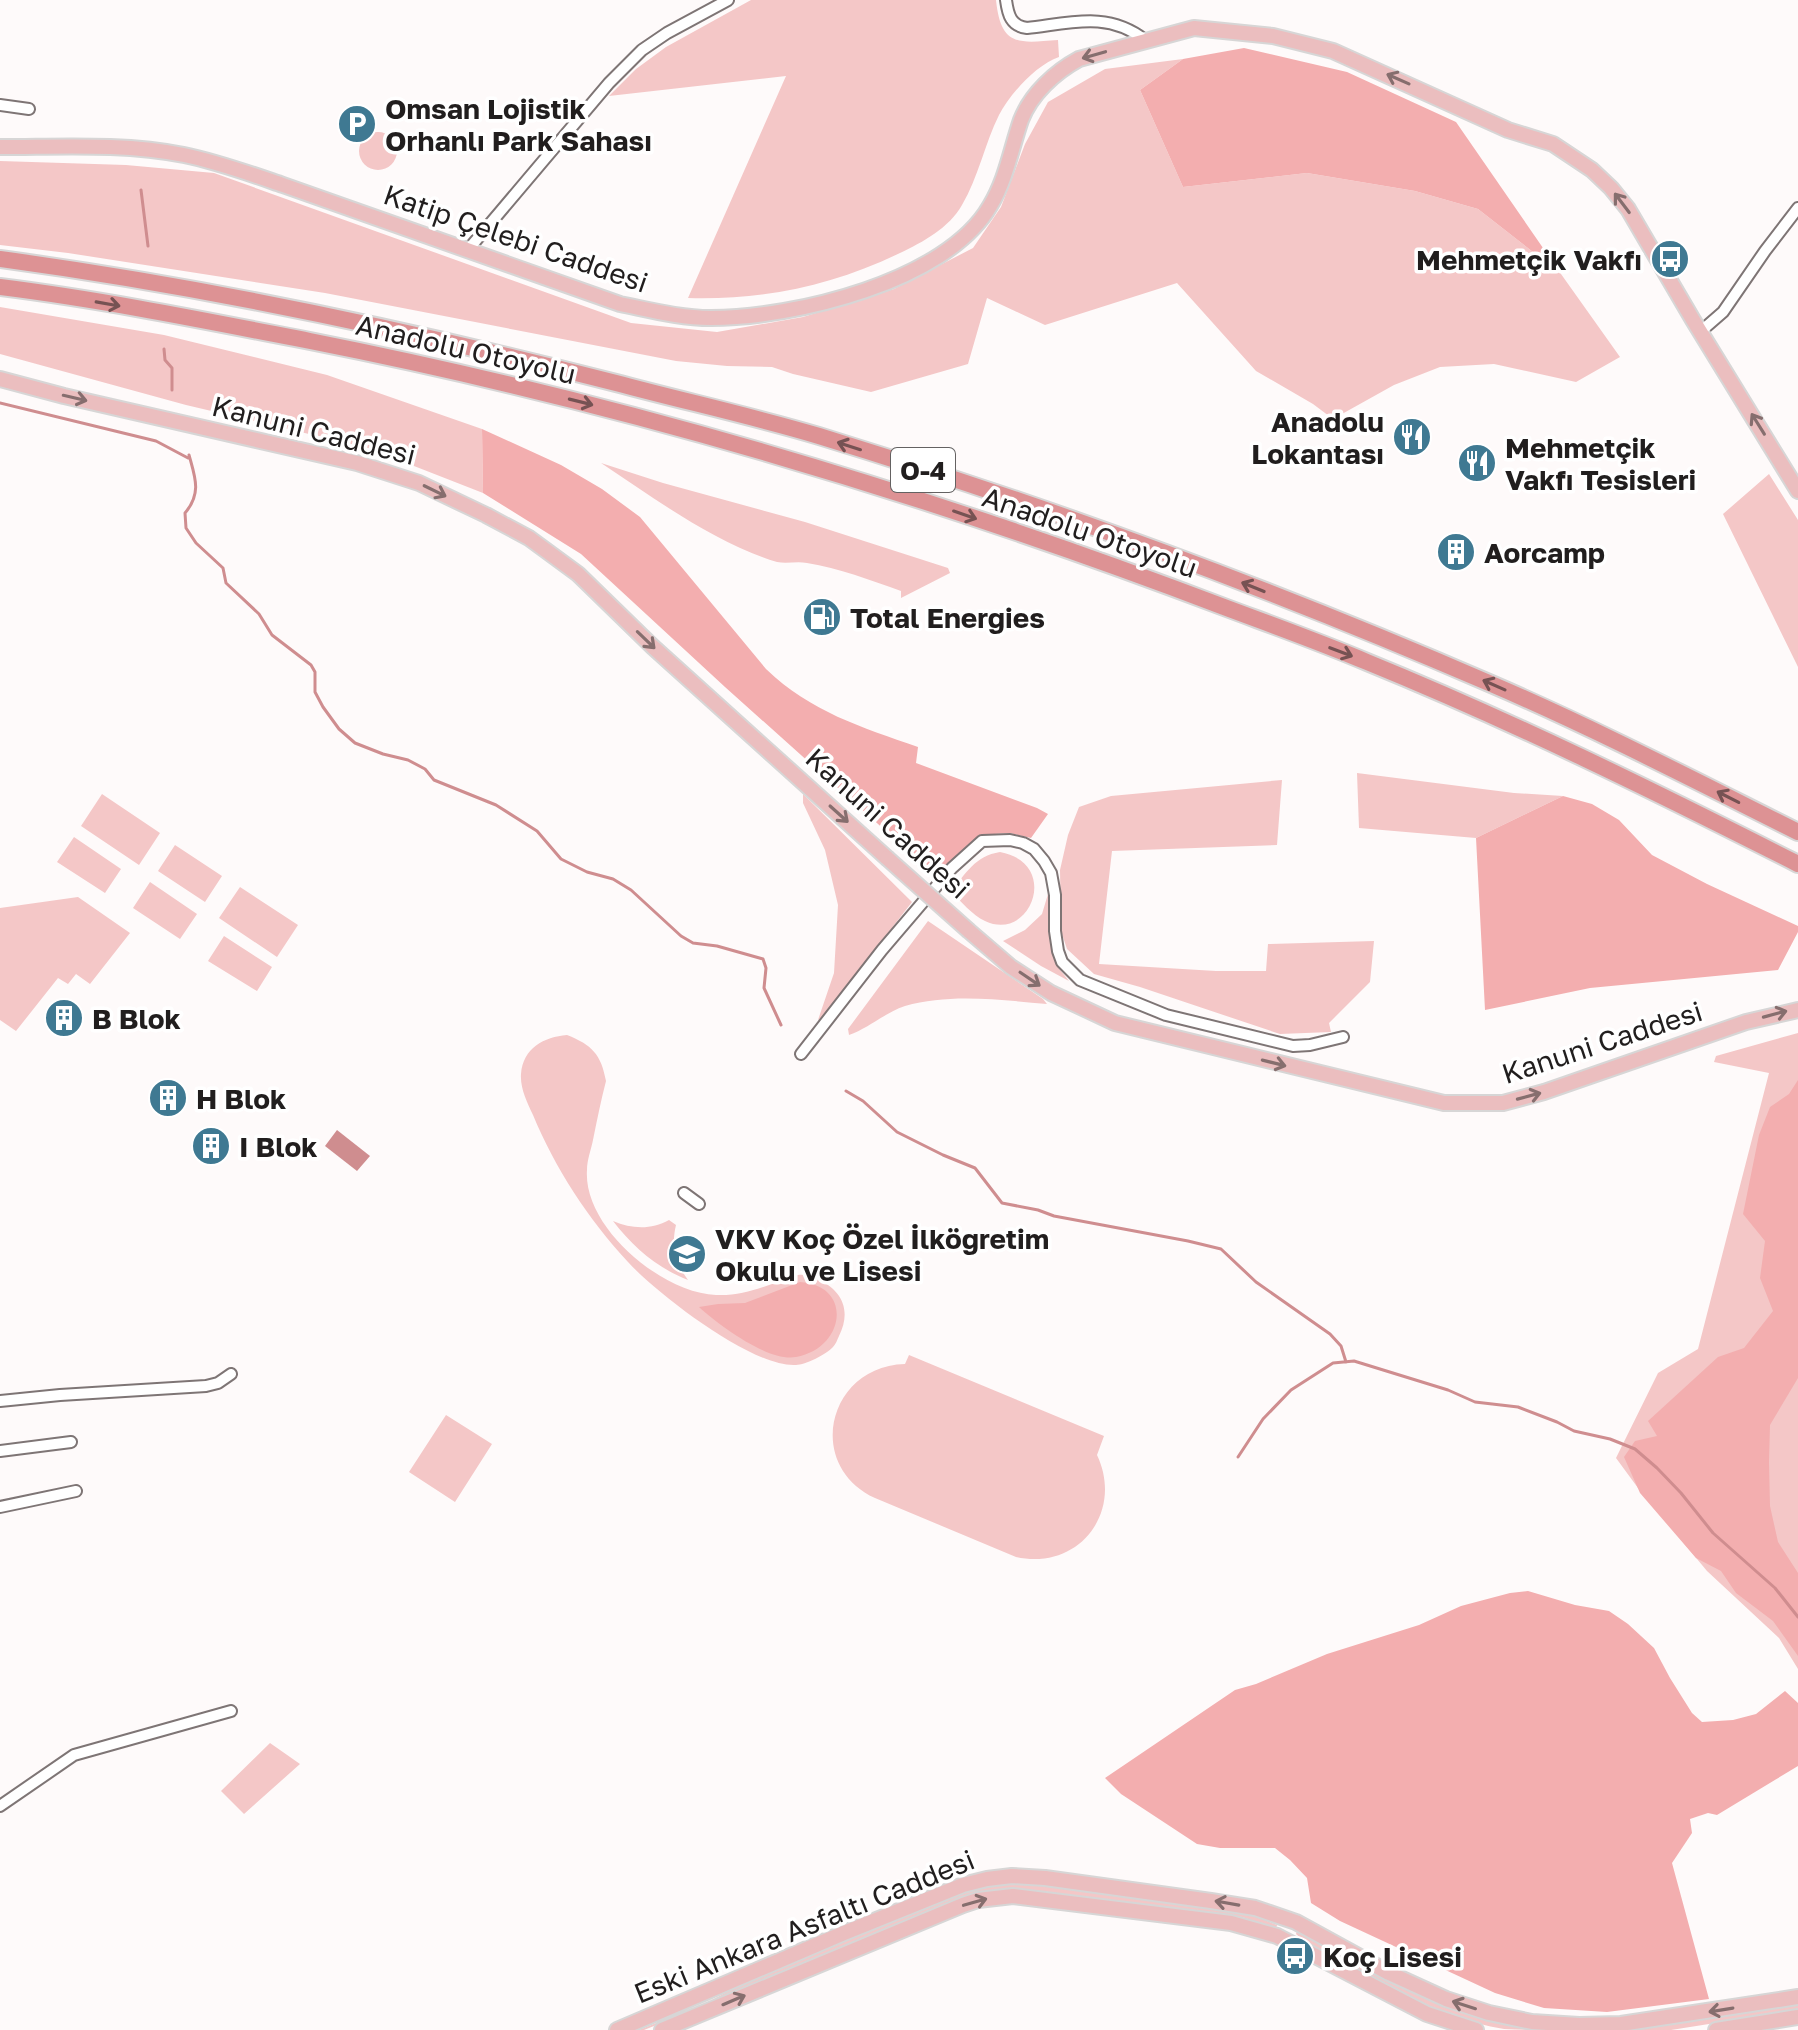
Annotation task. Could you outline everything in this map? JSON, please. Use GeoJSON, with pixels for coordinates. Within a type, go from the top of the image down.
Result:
{"type":"FeatureCollection","features":[{"type":"Feature","properties":{"kind":"highway","name":"Anadolu Otoyolu"},"geometry":{"type":"LineString","coordinates":[[0,259],[273,304],[539,363],[815,435],[1015,500],[1172,556],[1340,622],[1491,684],[1646,756],[1798,832]]}},
{"type":"Feature","properties":{"kind":"highway","name":"Anadolu Otoyolu"},"geometry":{"type":"LineString","coordinates":[[0,287],[213,322],[409,361],[619,411],[874,484],[1112,564],[1364,660],[1643,785],[1798,864]]}},
{"type":"Feature","properties":{"kind":"main road","name":"Katip Çelebi Caddesi"},"geometry":{"type":"LineString","coordinates":[[0,147],[128,149],[182,155],[256,176],[620,304],[661,313],[710,318],[761,314],[816,305],[911,272],[941,256],[969,235],[990,208],[1003,181],[1022,117],[1038,93],[1057,73],[1079,59],[1194,28],[1273,36],[1333,51],[1508,130],[1553,144],[1602,179],[1628,209],[1798,491]]}},
{"type":"Feature","properties":{"kind":"main road","name":"Kanuni Caddesi"},"geometry":{"type":"LineString","coordinates":[[0,379],[357,463],[419,483],[529,538],[578,574],[653,647],[1011,967],[1051,993],[1115,1023],[1444,1103],[1503,1103],[1544,1092],[1746,1022],[1798,1010]]}},
{"type":"Feature","properties":{"kind":"main road","name":"Eski Ankara Asfaltı Caddesi"},"geometry":{"type":"LineString","coordinates":[[617,2030],[963,1885],[1012,1876],[1255,1908],[1296,1922],[1389,1973],[1446,1999],[1532,2022],[1621,2024],[1798,1997]]}},
{"type":"Feature","properties":{"kind":"main road","name":"Eski Ankara Asfaltı Caddesi"},"geometry":{"type":"LineString","coordinates":[[662,2030],[963,1905],[1013,1896],[1205,1919],[1256,1929],[1289,1942],[1427,2014],[1476,2030]]}},
{"type":"Feature","properties":{"kind":"main road"},"geometry":{"type":"LineString","coordinates":[[1716,2030],[1798,2017]]}},
{"type":"Feature","properties":{"kind":"street"},"geometry":{"type":"LineString","coordinates":[[467,251],[630,60],[667,33],[728,0]]}},
{"type":"Feature","properties":{"kind":"street"},"geometry":{"type":"LineString","coordinates":[[1006,0],[1008,14],[1019,27],[1105,21],[1126,27],[1145,40]]}},
{"type":"Feature","properties":{"kind":"street"},"geometry":{"type":"LineString","coordinates":[[0,105],[29,109]]}},
{"type":"Feature","properties":{"kind":"street"},"geometry":{"type":"LineString","coordinates":[[1700,332],[1723,312],[1798,208]]}},
{"type":"Feature","properties":{"kind":"street"},"geometry":{"type":"LineString","coordinates":[[801,1054],[882,950],[952,868],[982,841],[996,840],[1023,843],[1034,849],[1044,861],[1051,873],[1055,895],[1058,951],[1062,962],[1080,980],[1166,1015],[1293,1046],[1343,1037]]}},
{"type":"Feature","properties":{"kind":"street"},"geometry":{"type":"LineString","coordinates":[[684,1193],[699,1204]]}},
{"type":"Feature","properties":{"kind":"street"},"geometry":{"type":"LineString","coordinates":[[0,1401],[206,1386],[218,1383],[231,1374]]}},
{"type":"Feature","properties":{"kind":"street"},"geometry":{"type":"LineString","coordinates":[[0,1451],[71,1442]]}},
{"type":"Feature","properties":{"kind":"street"},"geometry":{"type":"LineString","coordinates":[[0,1507],[76,1491]]}},
{"type":"Feature","properties":{"kind":"street"},"geometry":{"type":"LineString","coordinates":[[0,1806],[74,1755],[231,1711]]}},
{"type":"Feature","properties":{"kind":"shaded area"},"geometry":{"type":"Polygon","coordinates":[[[751,0],[996,0],[998,15],[1007,34],[1022,41],[1058,40],[1059,57],[1033,73],[1010,98],[994,126],[962,205],[950,221],[926,239],[849,274],[797,289],[744,296],[688,298],[786,76],[609,96],[636,69],[666,47],[751,0]]]}},
{"type":"Feature","properties":{"kind":"shaded area"},"geometry":{"type":"Polygon","coordinates":[[[1244,48],[1347,72],[1456,122],[1561,274],[1478,209],[1415,191],[1307,173],[1183,187],[1140,90],[1183,59],[1244,48]]]}},
{"type":"Feature","properties":{"kind":"shaded area"},"geometry":{"type":"Polygon","coordinates":[[[1183,59],[1140,90],[1183,187],[1307,173],[1415,191],[1478,209],[1561,274],[1620,357],[1576,382],[1494,364],[1440,367],[1394,385],[1333,419],[1256,371],[1177,283],[1045,325],[987,298],[968,364],[871,392],[772,367],[676,361],[325,293],[0,245],[0,161],[126,165],[214,173],[631,323],[717,332],[803,317],[894,289],[973,248],[1001,207],[1025,144],[1048,102],[1105,69],[1183,59]]]}},
{"type":"Feature","properties":{"kind":"shaded area"},"geometry":{"type":"Polygon","coordinates":[[[378,132],[392,137],[397,151],[392,165],[378,170],[364,165],[359,151],[364,137],[378,132]]]}},
{"type":"Feature","properties":{"kind":"shaded area"},"geometry":{"type":"Polygon","coordinates":[[[0,307],[164,335],[327,375],[482,429],[483,493],[368,448],[186,405],[0,354],[0,307]]]}},
{"type":"Feature","properties":{"kind":"shaded area"},"geometry":{"type":"Polygon","coordinates":[[[482,429],[561,465],[602,489],[640,517],[766,669],[801,697],[838,717],[918,747],[916,763],[1048,814],[1031,838],[1010,833],[979,835],[935,875],[581,554],[483,493],[482,429]]]}},
{"type":"Feature","properties":{"kind":"shaded area"},"geometry":{"type":"Polygon","coordinates":[[[601,463],[805,522],[948,568],[950,573],[901,598],[901,591],[843,571],[803,562],[777,562],[708,532],[601,463]]]}},
{"type":"Feature","properties":{"kind":"shaded area"},"geometry":{"type":"Polygon","coordinates":[[[1769,474],[1798,520],[1798,667],[1723,514],[1769,474]]]}},
{"type":"Feature","properties":{"kind":"shaded area"},"geometry":{"type":"Polygon","coordinates":[[[1357,773],[1514,793],[1563,796],[1476,838],[1359,828],[1357,773]]]}},
{"type":"Feature","properties":{"kind":"shaded area"},"geometry":{"type":"Polygon","coordinates":[[[1282,780],[1277,845],[1112,851],[1099,964],[1266,971],[1268,944],[1374,941],[1370,982],[1329,1023],[1331,1032],[1280,1034],[1094,974],[1067,949],[1061,931],[1060,870],[1068,835],[1079,807],[1111,796],[1282,780]]]}},
{"type":"Feature","properties":{"kind":"shaded area"},"geometry":{"type":"Polygon","coordinates":[[[102,794],[160,833],[139,865],[81,826],[102,794]]]}},
{"type":"Feature","properties":{"kind":"shaded area"},"geometry":{"type":"Polygon","coordinates":[[[803,794],[912,902],[818,1020],[834,973],[838,905],[825,850],[803,803],[803,794]]]}},
{"type":"Feature","properties":{"kind":"shaded area"},"geometry":{"type":"Polygon","coordinates":[[[1563,796],[1592,804],[1619,820],[1652,855],[1798,926],[1798,932],[1778,970],[1590,988],[1485,1010],[1476,838],[1563,796]]]}},
{"type":"Feature","properties":{"kind":"shaded area"},"geometry":{"type":"Polygon","coordinates":[[[74,837],[121,869],[105,893],[57,862],[74,837]]]}},
{"type":"Feature","properties":{"kind":"shaded area"},"geometry":{"type":"Polygon","coordinates":[[[175,845],[222,876],[205,902],[158,871],[175,845]]]}},
{"type":"Feature","properties":{"kind":"shaded area"},"geometry":{"type":"Polygon","coordinates":[[[1000,852],[1019,859],[1030,871],[1034,884],[1033,899],[1026,912],[1015,921],[1001,925],[980,918],[951,892],[977,861],[1000,852]]]}},
{"type":"Feature","properties":{"kind":"shaded area"},"geometry":{"type":"Polygon","coordinates":[[[150,882],[197,914],[180,939],[133,908],[150,882]]]}},
{"type":"Feature","properties":{"kind":"shaded area"},"geometry":{"type":"Polygon","coordinates":[[[240,887],[298,925],[277,957],[219,918],[240,887]]]}},
{"type":"Feature","properties":{"kind":"shaded area"},"geometry":{"type":"Polygon","coordinates":[[[1048,894],[1057,966],[1069,981],[1003,941],[1025,930],[1042,914],[1048,894]]]}},
{"type":"Feature","properties":{"kind":"shaded area"},"geometry":{"type":"Polygon","coordinates":[[[78,897],[130,933],[90,984],[76,974],[68,984],[58,978],[16,1031],[0,1020],[0,908],[78,897]]]}},
{"type":"Feature","properties":{"kind":"shaded area"},"geometry":{"type":"Polygon","coordinates":[[[928,921],[1047,1004],[976,999],[922,1002],[898,1009],[849,1035],[848,1029],[928,921]]]}},
{"type":"Feature","properties":{"kind":"shaded area"},"geometry":{"type":"Polygon","coordinates":[[[224,936],[272,967],[257,991],[208,961],[224,936]]]}},
{"type":"Feature","properties":{"kind":"shaded area"},"geometry":{"type":"Polygon","coordinates":[[[1798,1033],[1798,1669],[1779,1638],[1707,1571],[1616,1458],[1658,1373],[1698,1349],[1769,1073],[1714,1062],[1716,1056],[1798,1033]]]}},
{"type":"Feature","properties":{"kind":"shaded area"},"geometry":{"type":"Polygon","coordinates":[[[567,1035],[594,1052],[604,1072],[606,1081],[587,1170],[589,1192],[612,1234],[650,1270],[672,1283],[695,1291],[716,1295],[739,1293],[800,1275],[824,1283],[838,1294],[845,1318],[836,1343],[830,1350],[796,1365],[778,1363],[756,1355],[682,1309],[641,1275],[613,1246],[562,1173],[526,1100],[522,1084],[523,1065],[530,1051],[543,1041],[567,1035]]]}},
{"type":"Feature","properties":{"kind":"shaded area"},"geometry":{"type":"Polygon","coordinates":[[[1798,1080],[1798,1378],[1770,1425],[1769,1462],[1770,1506],[1778,1542],[1798,1573],[1798,1656],[1773,1621],[1736,1593],[1721,1571],[1696,1558],[1640,1493],[1624,1457],[1635,1441],[1657,1436],[1648,1421],[1718,1357],[1744,1348],[1773,1311],[1760,1278],[1765,1241],[1743,1214],[1759,1135],[1770,1107],[1789,1094],[1798,1080]]]}},
{"type":"Feature","properties":{"kind":"shaded area"},"geometry":{"type":"Polygon","coordinates":[[[337,1130],[370,1156],[357,1171],[325,1146],[337,1130]]]}},
{"type":"Feature","properties":{"kind":"shaded area"},"geometry":{"type":"Polygon","coordinates":[[[669,1220],[676,1225],[675,1254],[688,1280],[646,1256],[613,1221],[641,1227],[655,1226],[669,1220]]]}},
{"type":"Feature","properties":{"kind":"shaded area"},"geometry":{"type":"Polygon","coordinates":[[[800,1282],[817,1286],[829,1294],[837,1317],[825,1342],[813,1351],[796,1357],[772,1354],[758,1348],[699,1307],[745,1303],[800,1282]]]}},
{"type":"Feature","properties":{"kind":"shaded area"},"geometry":{"type":"Polygon","coordinates":[[[909,1355],[1104,1436],[1097,1455],[1104,1476],[1105,1497],[1100,1516],[1090,1533],[1076,1546],[1059,1555],[1039,1559],[1016,1557],[875,1498],[853,1483],[839,1463],[833,1442],[834,1419],[843,1399],[858,1381],[879,1369],[905,1364],[909,1355]]]}},
{"type":"Feature","properties":{"kind":"shaded area"},"geometry":{"type":"Polygon","coordinates":[[[446,1415],[492,1444],[455,1502],[409,1472],[446,1415]]]}},
{"type":"Feature","properties":{"kind":"shaded area"},"geometry":{"type":"Polygon","coordinates":[[[1528,1591],[1609,1611],[1628,1624],[1654,1648],[1692,1713],[1702,1722],[1733,1720],[1756,1714],[1785,1691],[1798,1703],[1798,1766],[1717,1815],[1708,1813],[1690,1819],[1692,1833],[1672,1863],[1709,1999],[1607,2012],[1544,2008],[1495,1993],[1340,1921],[1311,1903],[1307,1878],[1275,1848],[1220,1848],[1197,1844],[1121,1794],[1105,1778],[1235,1690],[1327,1654],[1419,1625],[1461,1606],[1528,1591]]]}},
{"type":"Feature","properties":{"kind":"shaded area"},"geometry":{"type":"Polygon","coordinates":[[[270,1743],[300,1764],[244,1814],[221,1791],[270,1743]]]}},
{"type":"Feature","properties":{"kind":"shaded area"},"geometry":{"type":"Polygon","coordinates":[[[1007,1883],[1030,1883],[1221,1909],[1252,1915],[1277,1925],[1276,1929],[1242,1917],[1041,1891],[983,1893],[639,2030],[710,2001],[757,1976],[964,1891],[1007,1883]]]}},
{"type":"Feature","properties":{"kind":"shaded area"},"geometry":{"type":"Polygon","coordinates":[[[1297,1931],[1389,1981],[1446,2007],[1497,2022],[1548,2030],[1504,2029],[1451,2015],[1376,1981],[1304,1941],[1296,1934],[1297,1931]]]}},
{"type":"Feature","properties":{"kind":"shaded area"},"geometry":{"type":"Polygon","coordinates":[[[1798,2004],[1798,2010],[1671,2030],[1629,2030],[1798,2004]]]}},
{"type":"Feature","properties":{"kind":"waterway"},"geometry":{"type":"LineString","coordinates":[[141,190],[148,246]]}},
{"type":"Feature","properties":{"kind":"waterway"},"geometry":{"type":"LineString","coordinates":[[164,349],[165,360],[172,368],[172,390]]}},
{"type":"Feature","properties":{"kind":"waterway"},"geometry":{"type":"LineString","coordinates":[[0,403],[156,441],[188,458]]}},
{"type":"Feature","properties":{"kind":"waterway"},"geometry":{"type":"LineString","coordinates":[[189,455],[196,485],[194,499],[185,513],[186,528],[196,543],[223,568],[226,583],[259,614],[272,635],[311,665],[315,672],[315,692],[339,729],[355,743],[408,760],[425,769],[434,780],[496,805],[537,831],[561,859],[587,872],[613,879],[631,890],[681,936],[693,943],[717,946],[763,959],[766,968],[764,988],[781,1025]]}},
{"type":"Feature","properties":{"kind":"waterway"},"geometry":{"type":"LineString","coordinates":[[846,1091],[863,1101],[897,1132],[975,1168],[1002,1203],[1221,1249],[1256,1282],[1330,1334],[1341,1346],[1346,1362]]}},
{"type":"Feature","properties":{"kind":"waterway"},"geometry":{"type":"LineString","coordinates":[[1238,1457],[1263,1419],[1291,1390],[1333,1363],[1354,1361],[1448,1390],[1475,1402],[1518,1407],[1574,1431],[1610,1439],[1635,1449],[1681,1493],[1713,1533],[1775,1588],[1798,1617]]}},
{"type":"Feature","properties":{"kind":"place","name":"Omsan Lojistik Orhanlı Park Sahası"},"geometry":{"type":"Point","coordinates":[357,124]}},
{"type":"Feature","properties":{"kind":"place","name":"Mehmetçik Vakfı"},"geometry":{"type":"Point","coordinates":[1670,259]}},
{"type":"Feature","properties":{"kind":"place","name":"Anadolu Lokantası"},"geometry":{"type":"Point","coordinates":[1412,437]}},
{"type":"Feature","properties":{"kind":"place","name":"Mehmetçik Vakfı Tesisleri"},"geometry":{"type":"Point","coordinates":[1477,463]}},
{"type":"Feature","properties":{"kind":"place","name":"Aorcamp"},"geometry":{"type":"Point","coordinates":[1456,552]}},
{"type":"Feature","properties":{"kind":"place","name":"Total Energies"},"geometry":{"type":"Point","coordinates":[822,617]}},
{"type":"Feature","properties":{"kind":"place","name":"B Blok"},"geometry":{"type":"Point","coordinates":[64,1018]}},
{"type":"Feature","properties":{"kind":"place","name":"H Blok"},"geometry":{"type":"Point","coordinates":[168,1098]}},
{"type":"Feature","properties":{"kind":"place","name":"I Blok"},"geometry":{"type":"Point","coordinates":[211,1146]}},
{"type":"Feature","properties":{"kind":"place","name":"VKV Koç Özel İlköğretim Okulu ve Lisesi"},"geometry":{"type":"Point","coordinates":[687,1254]}},
{"type":"Feature","properties":{"kind":"place","name":"Koç Lisesi"},"geometry":{"type":"Point","coordinates":[1295,1956]}}]}
